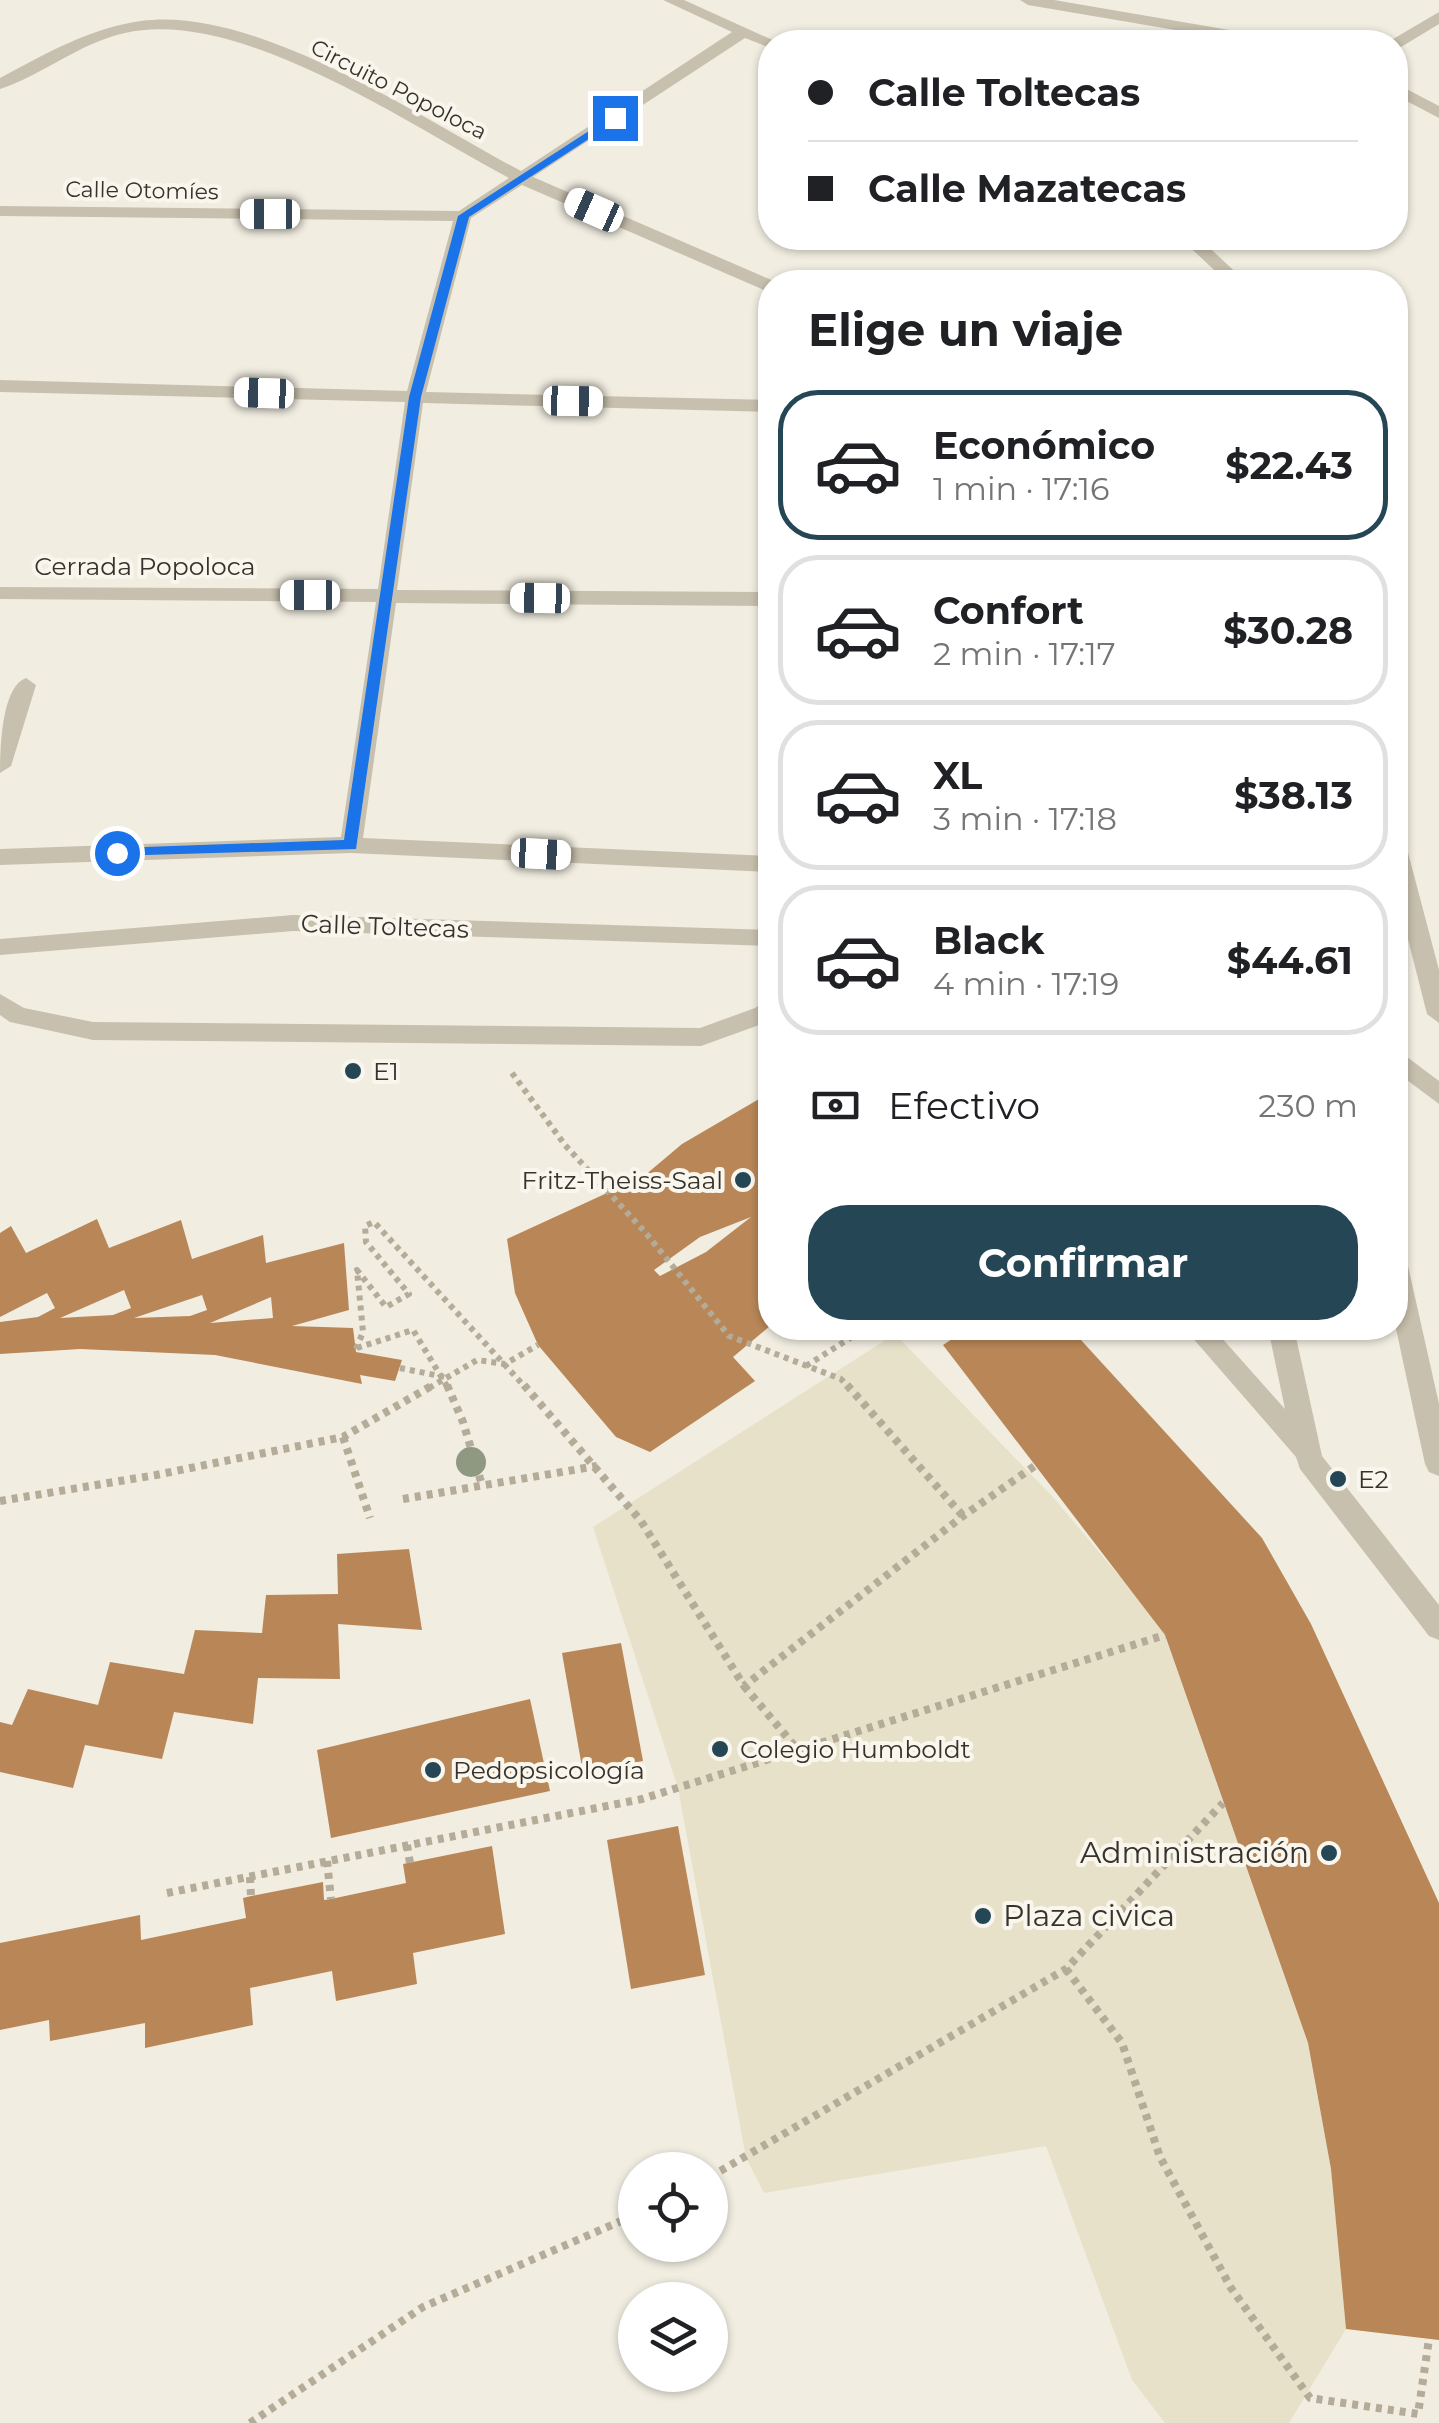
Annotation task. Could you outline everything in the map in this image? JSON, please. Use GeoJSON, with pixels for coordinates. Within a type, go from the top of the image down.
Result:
{"type":"FeatureCollection","features":[{"type":"Feature","properties":{"kind":"street"},"geometry":{"type":"LineString","coordinates":[[671,0],[758,38]]}},
{"type":"Feature","properties":{"kind":"street"},"geometry":{"type":"LineString","coordinates":[[1028,0],[1097,5],[1214,30]]}},
{"type":"Feature","properties":{"kind":"street"},"geometry":{"type":"LineString","coordinates":[[1408,36],[1439,17]]}},
{"type":"Feature","properties":{"kind":"street","name":"Circuito Popoloca"},"geometry":{"type":"LineString","coordinates":[[0,84],[106,30],[170,24],[209,28],[306,65],[523,179],[758,281]]}},
{"type":"Feature","properties":{"kind":"street"},"geometry":{"type":"LineString","coordinates":[[350,845],[415,397],[464,216],[743,32]]}},
{"type":"Feature","properties":{"kind":"street"},"geometry":{"type":"LineString","coordinates":[[1408,96],[1439,114]]}},
{"type":"Feature","properties":{"kind":"street","name":"Calle Otomíes"},"geometry":{"type":"LineString","coordinates":[[0,211],[464,216]]}},
{"type":"Feature","properties":{"kind":"street"},"geometry":{"type":"LineString","coordinates":[[1202,250],[1225,270]]}},
{"type":"Feature","properties":{"kind":"street"},"geometry":{"type":"LineString","coordinates":[[0,386],[758,406]]}},
{"type":"Feature","properties":{"kind":"street","name":"Cerrada Popoloca"},"geometry":{"type":"LineString","coordinates":[[0,593],[758,600]]}},
{"type":"Feature","properties":{"kind":"street"},"geometry":{"type":"LineString","coordinates":[[0,766],[26,685]]}},
{"type":"Feature","properties":{"kind":"street"},"geometry":{"type":"LineString","coordinates":[[0,857],[350,845],[758,863]]}},
{"type":"Feature","properties":{"kind":"street"},"geometry":{"type":"LineString","coordinates":[[1408,895],[1439,1014]]}},
{"type":"Feature","properties":{"kind":"street","name":"Calle Toltecas"},"geometry":{"type":"LineString","coordinates":[[0,946],[293,923],[758,938]]}},
{"type":"Feature","properties":{"kind":"street"},"geometry":{"type":"LineString","coordinates":[[0,1003],[18,1016],[93,1032],[700,1037],[758,1016]]}},
{"type":"Feature","properties":{"kind":"street"},"geometry":{"type":"LineString","coordinates":[[1408,1068],[1439,1096]]}},
{"type":"Feature","properties":{"kind":"street"},"geometry":{"type":"LineString","coordinates":[[1408,1324],[1439,1464]]}},
{"type":"Feature","properties":{"kind":"street"},"geometry":{"type":"LineString","coordinates":[[1208,1340],[1306,1452],[1439,1627]]}},
{"type":"Feature","properties":{"kind":"street"},"geometry":{"type":"LineString","coordinates":[[1283,1340],[1306,1452]]}},
{"type":"Feature","properties":{"kind":"path"},"geometry":{"type":"LineString","coordinates":[[485,1035],[565,1145],[645,1232],[729,1336],[840,1378],[963,1516]]}},
{"type":"Feature","properties":{"kind":"path"},"geometry":{"type":"LineString","coordinates":[[482,1485],[467,1424],[446,1378],[413,1330],[356,1349],[363,1332],[357,1270],[386,1308],[408,1294],[366,1242],[365,1226],[374,1222],[426,1284],[505,1364],[628,1502],[744,1686],[798,1750]]}},
{"type":"Feature","properties":{"kind":"path"},"geometry":{"type":"LineString","coordinates":[[806,1366],[847,1340]]}},
{"type":"Feature","properties":{"kind":"path"},"geometry":{"type":"LineString","coordinates":[[0,1501],[156,1475],[342,1437],[477,1360],[505,1364],[538,1345]]}},
{"type":"Feature","properties":{"kind":"path"},"geometry":{"type":"LineString","coordinates":[[400,1368],[446,1378]]}},
{"type":"Feature","properties":{"kind":"path"},"geometry":{"type":"LineString","coordinates":[[342,1437],[370,1518]]}},
{"type":"Feature","properties":{"kind":"path"},"geometry":{"type":"LineString","coordinates":[[744,1686],[963,1516],[1036,1465]]}},
{"type":"Feature","properties":{"kind":"path"},"geometry":{"type":"LineString","coordinates":[[403,1499],[597,1466]]}},
{"type":"Feature","properties":{"kind":"path"},"geometry":{"type":"LineString","coordinates":[[167,1893],[642,1799],[1165,1636]]}},
{"type":"Feature","properties":{"kind":"path"},"geometry":{"type":"LineString","coordinates":[[728,2167],[1066,1969],[1223,1803]]}},
{"type":"Feature","properties":{"kind":"path"},"geometry":{"type":"LineString","coordinates":[[407,1845],[410,1862]]}},
{"type":"Feature","properties":{"kind":"path"},"geometry":{"type":"LineString","coordinates":[[327,1861],[332,1900]]}},
{"type":"Feature","properties":{"kind":"path"},"geometry":{"type":"LineString","coordinates":[[250,1877],[251,1896]]}},
{"type":"Feature","properties":{"kind":"path"},"geometry":{"type":"LineString","coordinates":[[1066,1969],[1122,2043],[1160,2157],[1231,2288],[1310,2398],[1418,2414],[1429,2340]]}},
{"type":"Feature","properties":{"kind":"path"},"geometry":{"type":"LineString","coordinates":[[250,2423],[423,2306],[618,2222]]}},
{"type":"Feature","properties":{"kind":"shaded area","name":"Plaza civica"},"geometry":{"type":"Polygon","coordinates":[[[886,1340],[901,1340],[1052,1496],[1136,1596],[1165,1636],[1308,2044],[1331,2169],[1346,2329],[1289,2423],[1165,2423],[1132,2380],[1046,2146],[764,2193],[746,2158],[678,1788],[593,1527],[886,1340]]]}},
{"type":"Feature","properties":{"kind":"building"},"geometry":{"type":"Polygon","coordinates":[[[758,1100],[758,1336],[733,1357],[755,1381],[650,1452],[616,1437],[538,1345],[515,1293],[507,1239],[644,1176],[682,1144],[758,1100]],[[751,1217],[700,1237],[654,1270],[660,1276],[706,1252],[751,1217]]]}},
{"type":"Feature","properties":{"kind":"building"},"geometry":{"type":"Polygon","coordinates":[[[97,1219],[109,1248],[181,1220],[192,1259],[263,1235],[266,1263],[344,1243],[349,1310],[292,1326],[353,1328],[356,1352],[402,1360],[395,1381],[360,1375],[362,1384],[215,1355],[80,1349],[0,1354],[0,1322],[38,1317],[55,1308],[47,1293],[0,1317],[0,1233],[11,1226],[26,1253],[97,1219]],[[124,1290],[60,1318],[113,1315],[131,1308],[124,1290]],[[202,1295],[134,1318],[190,1316],[207,1310],[202,1295]],[[271,1297],[210,1323],[273,1318],[271,1297]]]}},
{"type":"Feature","properties":{"kind":"building","name":"Administración"},"geometry":{"type":"Polygon","coordinates":[[[951,1340],[1081,1340],[1262,1538],[1311,1624],[1439,1903],[1439,2340],[1346,2329],[1331,2169],[1308,2043],[1165,1635],[943,1345],[951,1340]]]}},
{"type":"Feature","properties":{"kind":"building"},"geometry":{"type":"Polygon","coordinates":[[[409,1549],[422,1630],[338,1624],[340,1679],[258,1678],[253,1724],[174,1712],[162,1759],[85,1745],[73,1788],[0,1772],[0,1722],[12,1725],[28,1689],[98,1705],[110,1662],[184,1674],[195,1630],[262,1633],[266,1595],[338,1594],[337,1554],[409,1549]]]}},
{"type":"Feature","properties":{"kind":"building"},"geometry":{"type":"Polygon","coordinates":[[[621,1643],[643,1761],[583,1773],[562,1653],[621,1643]]]}},
{"type":"Feature","properties":{"kind":"building","name":"Pedopsicología"},"geometry":{"type":"Polygon","coordinates":[[[530,1699],[550,1791],[331,1838],[317,1750],[530,1699]]]}},
{"type":"Feature","properties":{"kind":"building"},"geometry":{"type":"Polygon","coordinates":[[[678,1826],[705,1975],[631,1989],[607,1840],[678,1826]]]}},
{"type":"Feature","properties":{"kind":"building"},"geometry":{"type":"Polygon","coordinates":[[[492,1846],[505,1934],[413,1953],[417,1984],[336,2001],[332,1971],[250,1988],[253,2025],[145,2048],[145,2023],[50,2041],[49,2020],[0,2030],[0,1943],[140,1915],[141,1940],[246,1918],[243,1898],[323,1882],[324,1900],[331,1899],[406,1883],[403,1864],[492,1846]]]}},
{"type":"Feature","properties":{"kind":"place","name":"E1"},"geometry":{"type":"Point","coordinates":[353,1071]}},
{"type":"Feature","properties":{"kind":"place","name":"Fritz-Theiss-Saal"},"geometry":{"type":"Point","coordinates":[743,1180]}},
{"type":"Feature","properties":{"kind":"place","name":"E2"},"geometry":{"type":"Point","coordinates":[1338,1479]}},
{"type":"Feature","properties":{"kind":"place","name":"Colegio Humboldt"},"geometry":{"type":"Point","coordinates":[720,1749]}},
{"type":"Feature","properties":{"kind":"place","name":"Pedopsicología"},"geometry":{"type":"Point","coordinates":[433,1770]}},
{"type":"Feature","properties":{"kind":"place","name":"Administración"},"geometry":{"type":"Point","coordinates":[1329,1853]}},
{"type":"Feature","properties":{"kind":"place","name":"Plaza civica"},"geometry":{"type":"Point","coordinates":[983,1916]}},
{"type":"Feature","properties":{"kind":"route"},"geometry":{"type":"LineString","coordinates":[[117,853],[350,845],[415,397],[464,216],[615,118]]}}]}
